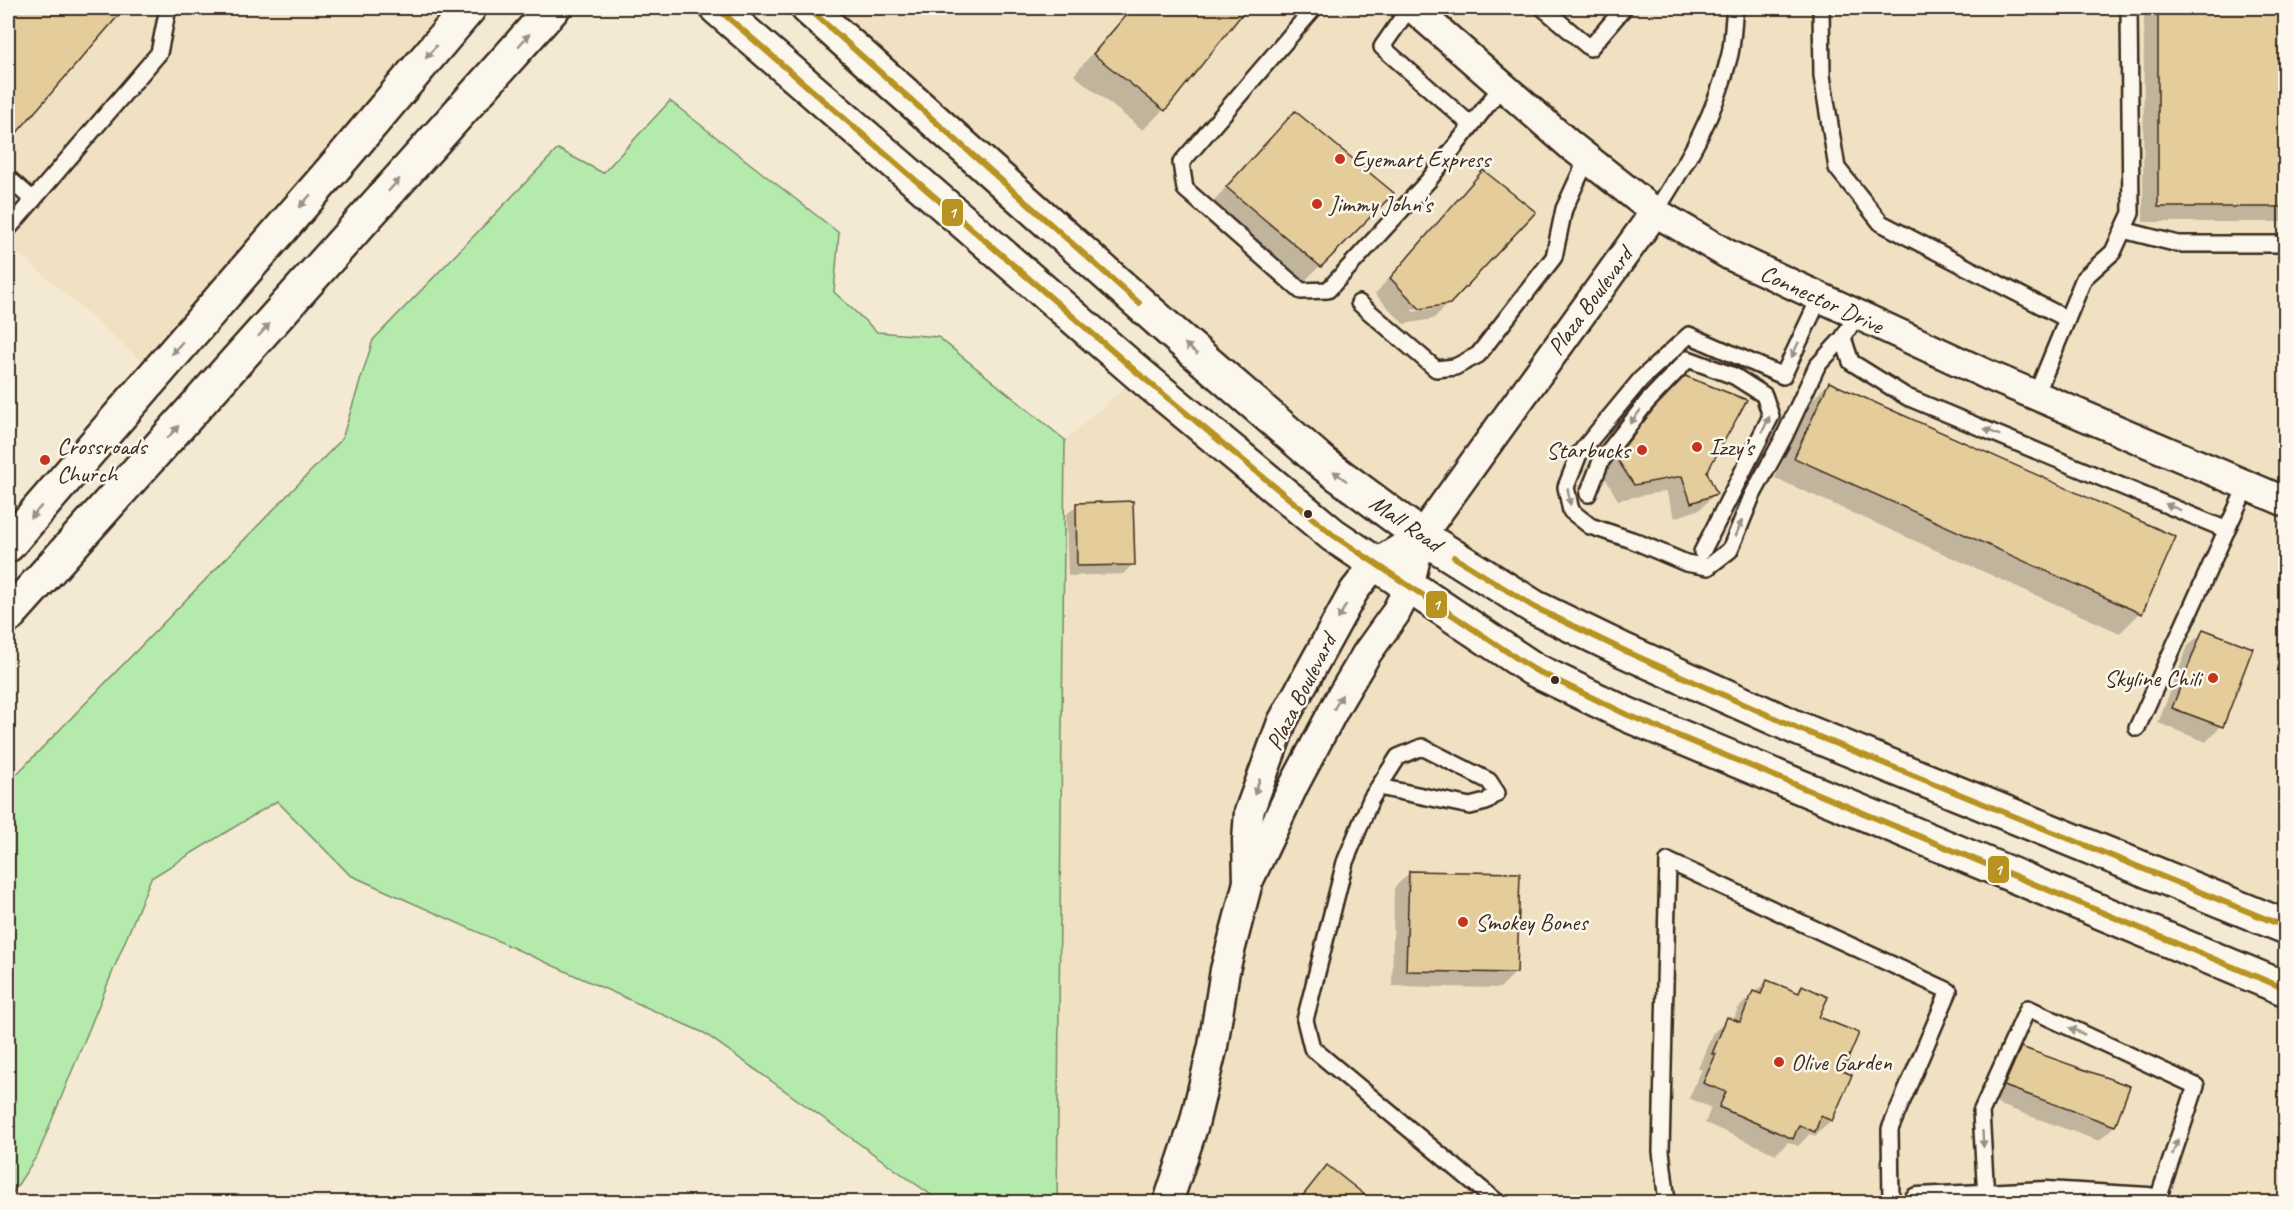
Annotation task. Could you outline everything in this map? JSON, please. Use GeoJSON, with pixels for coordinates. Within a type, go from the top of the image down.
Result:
{"type":"FeatureCollection","features":[{"type":"Feature","properties":{"kind":"main road"},"geometry":{"type":"LineString","coordinates":[[8,545],[469,8]]}},
{"type":"Feature","properties":{"kind":"main road"},"geometry":{"type":"LineString","coordinates":[[8,616],[553,8]]}},
{"type":"Feature","properties":{"kind":"main road","name":"Mall Road"},"geometry":{"type":"LineString","coordinates":[[717,8],[1139,374],[1333,535],[1533,669],[1628,715],[2286,989]]}},
{"type":"Feature","properties":{"kind":"main road","name":"Mall Road"},"geometry":{"type":"LineString","coordinates":[[808,8],[1199,356],[1324,464],[1420,536],[1534,607],[1625,651],[1797,728],[2286,927]]}},
{"type":"Feature","properties":{"kind":"street","name":"Connector Drive"},"geometry":{"type":"LineString","coordinates":[[1411,8],[1587,159],[1655,212],[1729,255],[1820,297],[1850,326],[2036,395],[2286,502]]}},
{"type":"Feature","properties":{"kind":"street","name":"Plaza Boulevard"},"geometry":{"type":"LineString","coordinates":[[1248,882],[1249,812],[1282,722],[1354,591],[1375,564],[1420,536],[1655,212]]}},
{"type":"Feature","properties":{"kind":"street","name":"Plaza Boulevard"},"geometry":{"type":"LineString","coordinates":[[1168,1203],[1194,1124],[1213,1047],[1226,970],[1248,882],[1293,786],[1338,702],[1395,614],[1409,587],[1420,536]]}},
{"type":"Feature","properties":{"kind":"street"},"geometry":{"type":"LineString","coordinates":[[1918,1203],[2046,1196],[2148,1203]]}},
{"type":"Feature","properties":{"kind":"lane"},"geometry":{"type":"LineString","coordinates":[[8,229],[159,53],[168,8]]}},
{"type":"Feature","properties":{"kind":"lane"},"geometry":{"type":"LineString","coordinates":[[1314,8],[1181,163],[1185,189],[1301,291],[1328,290],[1428,181],[1502,86]]}},
{"type":"Feature","properties":{"kind":"lane"},"geometry":{"type":"LineString","coordinates":[[1411,8],[1382,47],[1471,125]]}},
{"type":"Feature","properties":{"kind":"lane"},"geometry":{"type":"LineString","coordinates":[[1543,8],[1590,48],[1624,8]]}},
{"type":"Feature","properties":{"kind":"lane"},"geometry":{"type":"LineString","coordinates":[[1655,212],[1690,157],[1715,106],[1730,52],[1735,8]]}},
{"type":"Feature","properties":{"kind":"lane"},"geometry":{"type":"LineString","coordinates":[[1821,8],[1822,76],[1837,168],[1881,224],[2067,319]]}},
{"type":"Feature","properties":{"kind":"lane"},"geometry":{"type":"LineString","coordinates":[[2036,395],[2084,278],[2113,252],[2130,213],[2129,8]]}},
{"type":"Feature","properties":{"kind":"lane"},"geometry":{"type":"LineString","coordinates":[[1359,303],[1436,369],[1455,367],[1478,355],[1554,257],[1564,209],[1587,159]]}},
{"type":"Feature","properties":{"kind":"lane"},"geometry":{"type":"LineString","coordinates":[[8,178],[33,200]]}},
{"type":"Feature","properties":{"kind":"lane"},"geometry":{"type":"LineString","coordinates":[[2123,230],[2178,244],[2286,244]]}},
{"type":"Feature","properties":{"kind":"lane"},"geometry":{"type":"LineString","coordinates":[[1820,297],[1783,376],[1689,335],[1641,379],[1579,454],[1566,487],[1571,511],[1590,526],[1632,540],[1686,563],[1708,567],[1730,550],[1752,496],[1784,437],[1816,366],[1850,326]]}},
{"type":"Feature","properties":{"kind":"lane"},"geometry":{"type":"LineString","coordinates":[[1850,326],[1851,362],[1907,397],[2227,530]]}},
{"type":"Feature","properties":{"kind":"lane"},"geometry":{"type":"LineString","coordinates":[[1579,454],[1588,494],[1601,461],[1647,402],[1688,359],[1734,376],[1764,395],[1771,416],[1702,552],[1730,550]]}},
{"type":"Feature","properties":{"kind":"lane"},"geometry":{"type":"LineString","coordinates":[[2137,728],[2247,485]]}},
{"type":"Feature","properties":{"kind":"lane"},"geometry":{"type":"LineString","coordinates":[[1379,787],[1470,806],[1486,802],[1497,793],[1489,781],[1422,747],[1398,757],[1371,799],[1345,862],[1305,1020],[1312,1048],[1497,1203]]}},
{"type":"Feature","properties":{"kind":"lane"},"geometry":{"type":"LineString","coordinates":[[1666,1203],[1661,1151],[1668,861],[1949,991],[1890,1129],[1891,1203]]}},
{"type":"Feature","properties":{"kind":"lane"},"geometry":{"type":"LineString","coordinates":[[1986,1198],[1981,1112],[2028,1008],[2196,1086],[2157,1203]]}},
{"type":"Feature","properties":{"kind":"shaded area"},"geometry":{"type":"Polygon","coordinates":[[[8,8],[469,8],[156,374],[8,244],[8,8]]]}},
{"type":"Feature","properties":{"kind":"shaded area"},"geometry":{"type":"Polygon","coordinates":[[[808,8],[2285,8],[2285,927],[1797,728],[1421,536],[808,8]]]}},
{"type":"Feature","properties":{"kind":"shaded area"},"geometry":{"type":"Polygon","coordinates":[[[1139,374],[1533,669],[2285,989],[2285,1202],[1057,1202],[1065,440],[1139,374]]]}},
{"type":"Feature","properties":{"kind":"green space"},"geometry":{"type":"Polygon","coordinates":[[[670,101],[839,233],[834,292],[877,332],[938,337],[1065,440],[1057,1202],[941,1202],[704,1033],[350,875],[277,801],[151,878],[38,1154],[8,1200],[8,783],[342,439],[373,340],[558,149],[603,173],[670,101]]]}},
{"type":"Feature","properties":{"kind":"building"},"geometry":{"type":"Polygon","coordinates":[[[8,8],[125,8],[8,143],[8,8]]]}},
{"type":"Feature","properties":{"kind":"building"},"geometry":{"type":"Polygon","coordinates":[[[1132,8],[1247,8],[1165,111],[1093,54],[1132,8]]]}},
{"type":"Feature","properties":{"kind":"building"},"geometry":{"type":"Polygon","coordinates":[[[2158,8],[2286,8],[2286,207],[2158,207],[2158,8]]]}},
{"type":"Feature","properties":{"kind":"building"},"geometry":{"type":"Polygon","coordinates":[[[1295,111],[1394,193],[1321,267],[1226,187],[1295,111]]]}},
{"type":"Feature","properties":{"kind":"building"},"geometry":{"type":"Polygon","coordinates":[[[1483,170],[1536,212],[1450,304],[1420,309],[1390,278],[1483,170]]]}},
{"type":"Feature","properties":{"kind":"building"},"geometry":{"type":"Polygon","coordinates":[[[1685,376],[1747,400],[1707,472],[1717,494],[1691,503],[1682,476],[1634,485],[1619,462],[1620,452],[1654,408],[1685,376]]]}},
{"type":"Feature","properties":{"kind":"building"},"geometry":{"type":"Polygon","coordinates":[[[1829,382],[2176,537],[2142,614],[1794,458],[1829,382]]]}},
{"type":"Feature","properties":{"kind":"building"},"geometry":{"type":"Polygon","coordinates":[[[1133,501],[1135,565],[1077,566],[1076,503],[1133,501]]]}},
{"type":"Feature","properties":{"kind":"building","name":"Skyline Chili"},"geometry":{"type":"Polygon","coordinates":[[[2203,629],[2253,648],[2223,727],[2172,708],[2203,629]]]}},
{"type":"Feature","properties":{"kind":"building","name":"Smokey Bones"},"geometry":{"type":"Polygon","coordinates":[[[1409,871],[1520,873],[1517,973],[1406,971],[1409,871]]]}},
{"type":"Feature","properties":{"kind":"building","name":"Olive Garden"},"geometry":{"type":"Polygon","coordinates":[[[1767,980],[1799,993],[1802,985],[1828,997],[1819,1017],[1859,1033],[1843,1071],[1852,1075],[1832,1121],[1821,1116],[1815,1132],[1799,1125],[1793,1139],[1719,1107],[1726,1092],[1703,1083],[1716,1054],[1712,1054],[1727,1017],[1740,1022],[1753,991],[1761,994],[1767,980]]]}},
{"type":"Feature","properties":{"kind":"building"},"geometry":{"type":"Polygon","coordinates":[[[2021,1047],[2130,1086],[2115,1126],[2004,1086],[2021,1047]]]}},
{"type":"Feature","properties":{"kind":"building"},"geometry":{"type":"Polygon","coordinates":[[[1327,1165],[1375,1203],[1297,1203],[1327,1165]]]}},
{"type":"Feature","properties":{"kind":"transit line","name":"1"},"geometry":{"type":"LineString","coordinates":[[717,8],[1139,374],[1333,535],[1533,669],[1628,715],[2286,989]]}},
{"type":"Feature","properties":{"kind":"transit line","name":"1"},"geometry":{"type":"LineString","coordinates":[[808,8],[1139,303]]}},
{"type":"Feature","properties":{"kind":"transit line","name":"1"},"geometry":{"type":"LineString","coordinates":[[1454,557],[1534,607],[1625,651],[1797,728],[2286,927]]}},
{"type":"Feature","properties":{"kind":"place","name":"Eyemart Express"},"geometry":{"type":"Point","coordinates":[1340,159]}},
{"type":"Feature","properties":{"kind":"place","name":"Jimmy John's"},"geometry":{"type":"Point","coordinates":[1317,204]}},
{"type":"Feature","properties":{"kind":"place","name":"Izzy’s"},"geometry":{"type":"Point","coordinates":[1697,447]}},
{"type":"Feature","properties":{"kind":"place","name":"Starbucks"},"geometry":{"type":"Point","coordinates":[1642,450]}},
{"type":"Feature","properties":{"kind":"place","name":"Crossroads Church"},"geometry":{"type":"Point","coordinates":[45,460]}},
{"type":"Feature","properties":{"kind":"place","name":"Skyline Chili"},"geometry":{"type":"Point","coordinates":[2213,678]}},
{"type":"Feature","properties":{"kind":"place","name":"Smokey Bones"},"geometry":{"type":"Point","coordinates":[1463,922]}},
{"type":"Feature","properties":{"kind":"place","name":"Olive Garden"},"geometry":{"type":"Point","coordinates":[1779,1062]}}]}
